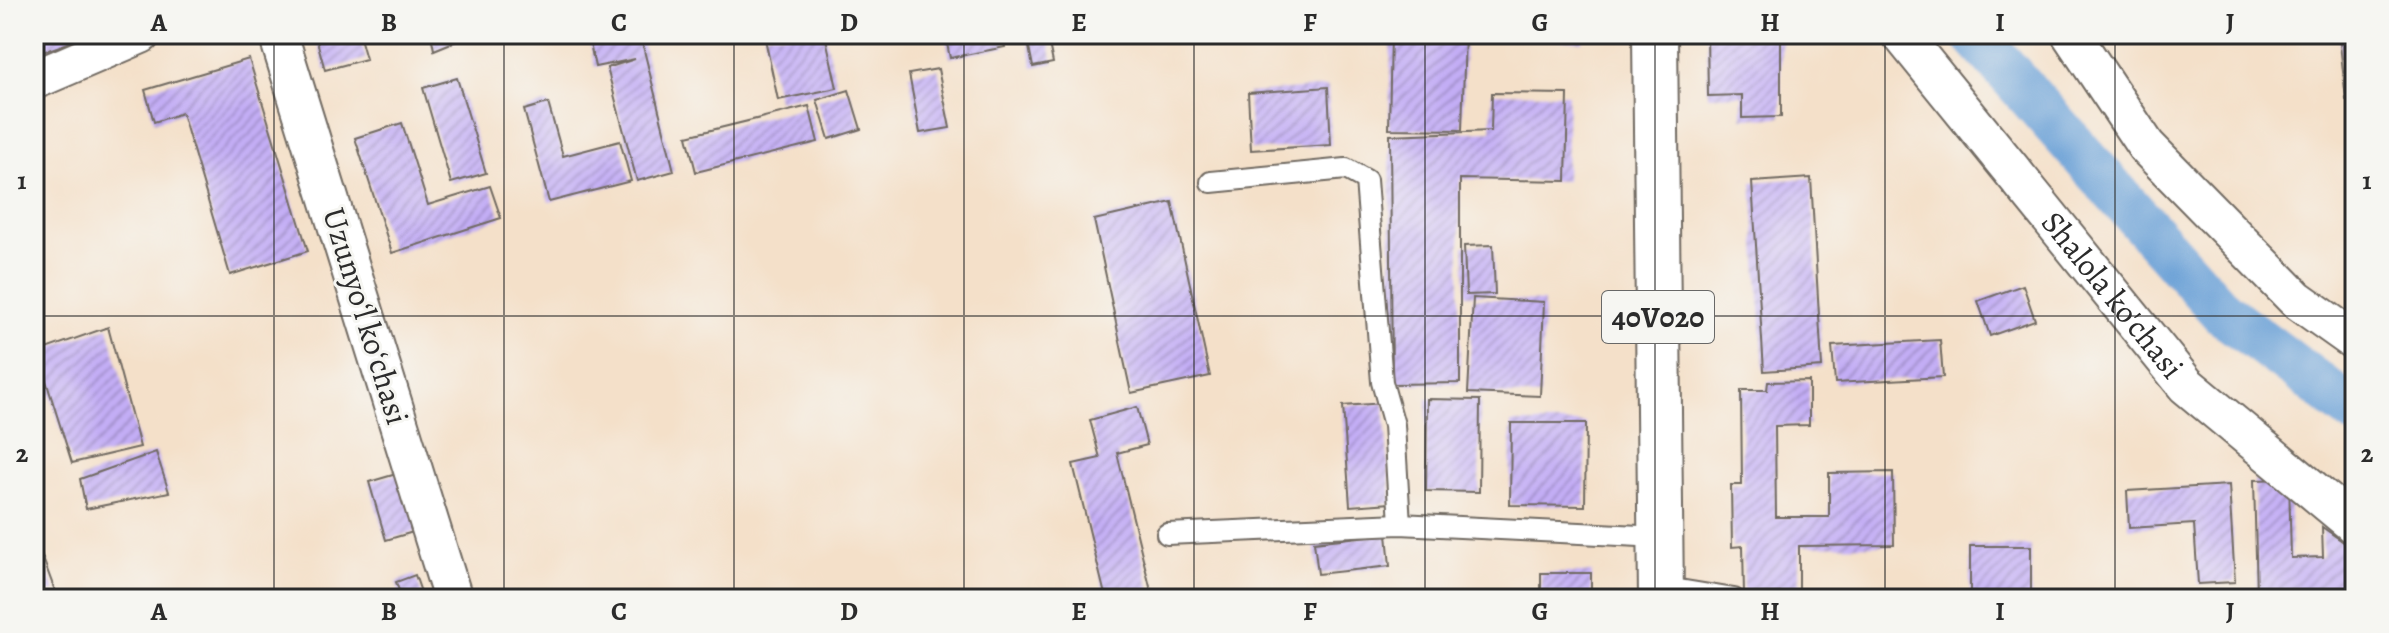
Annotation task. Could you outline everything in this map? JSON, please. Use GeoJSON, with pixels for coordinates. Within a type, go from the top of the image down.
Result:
{"type":"FeatureCollection","features":[{"type":"Feature","properties":{"kind":"main road","name":"40V020"},"geometry":{"type":"LineString","coordinates":[[1655,34],[1661,593]]}},
{"type":"Feature","properties":{"kind":"street"},"geometry":{"type":"LineString","coordinates":[[34,80],[141,34]]}},
{"type":"Feature","properties":{"kind":"street","name":"Uzunyoʻl koʻchasi"},"geometry":{"type":"LineString","coordinates":[[278,34],[453,599]]}},
{"type":"Feature","properties":{"kind":"street","name":"Shalola ko'chasi"},"geometry":{"type":"LineString","coordinates":[[1901,34],[2186,385],[2355,525]]}},
{"type":"Feature","properties":{"kind":"street"},"geometry":{"type":"LineString","coordinates":[[2071,34],[2146,146],[2296,299],[2355,341]]}},
{"type":"Feature","properties":{"kind":"lane"},"geometry":{"type":"LineString","coordinates":[[1211,182],[1346,169],[1366,180],[1382,382],[1394,425],[1400,524]]}},
{"type":"Feature","properties":{"kind":"lane"},"geometry":{"type":"LineString","coordinates":[[1167,534],[1400,524],[1660,537]]}},
{"type":"Feature","properties":{"kind":"lane"},"geometry":{"type":"LineString","coordinates":[[1661,593],[1734,599]]}},
{"type":"Feature","properties":{"kind":"building"},"geometry":{"type":"Polygon","coordinates":[[[34,34],[75,34],[77,40],[34,55],[34,34]]]}},
{"type":"Feature","properties":{"kind":"building"},"geometry":{"type":"Polygon","coordinates":[[[315,34],[359,34],[366,59],[325,70],[315,34]]]}},
{"type":"Feature","properties":{"kind":"building"},"geometry":{"type":"Polygon","coordinates":[[[431,34],[473,34],[434,50],[431,34]]]}},
{"type":"Feature","properties":{"kind":"building"},"geometry":{"type":"Polygon","coordinates":[[[588,34],[640,34],[674,171],[637,181],[607,68],[635,59],[595,67],[588,34]]]}},
{"type":"Feature","properties":{"kind":"building"},"geometry":{"type":"Polygon","coordinates":[[[764,34],[825,34],[837,88],[778,100],[764,34]]]}},
{"type":"Feature","properties":{"kind":"building"},"geometry":{"type":"Polygon","coordinates":[[[945,34],[1003,34],[1005,47],[950,58],[945,34]]]}},
{"type":"Feature","properties":{"kind":"building"},"geometry":{"type":"Polygon","coordinates":[[[1047,34],[1053,63],[1033,67],[1027,37],[1047,34]]]}},
{"type":"Feature","properties":{"kind":"building"},"geometry":{"type":"Polygon","coordinates":[[[1391,34],[1465,34],[1462,130],[1389,129],[1391,34]]]}},
{"type":"Feature","properties":{"kind":"building"},"geometry":{"type":"Polygon","coordinates":[[[1483,34],[1584,34],[1583,42],[1483,34]]]}},
{"type":"Feature","properties":{"kind":"building"},"geometry":{"type":"Polygon","coordinates":[[[1707,34],[1781,34],[1781,117],[1742,118],[1742,95],[1708,96],[1707,34]]]}},
{"type":"Feature","properties":{"kind":"building"},"geometry":{"type":"Polygon","coordinates":[[[2339,34],[2355,34],[2355,99],[2346,100],[2339,34]]]}},
{"type":"Feature","properties":{"kind":"building"},"geometry":{"type":"Polygon","coordinates":[[[249,59],[308,251],[230,275],[182,113],[154,122],[145,90],[249,59]]]}},
{"type":"Feature","properties":{"kind":"building"},"geometry":{"type":"Polygon","coordinates":[[[938,69],[950,128],[920,133],[909,74],[938,69]]]}},
{"type":"Feature","properties":{"kind":"building"},"geometry":{"type":"Polygon","coordinates":[[[457,78],[486,173],[451,183],[423,88],[457,78]]]}},
{"type":"Feature","properties":{"kind":"building"},"geometry":{"type":"Polygon","coordinates":[[[1328,87],[1331,145],[1251,150],[1248,93],[1328,87]]]}},
{"type":"Feature","properties":{"kind":"building"},"geometry":{"type":"Polygon","coordinates":[[[849,90],[861,129],[829,139],[817,100],[849,90]]]}},
{"type":"Feature","properties":{"kind":"building"},"geometry":{"type":"Polygon","coordinates":[[[1492,93],[1568,94],[1566,181],[1460,179],[1460,383],[1392,384],[1390,135],[1491,131],[1492,93]]]}},
{"type":"Feature","properties":{"kind":"building"},"geometry":{"type":"Polygon","coordinates":[[[548,103],[563,156],[620,141],[631,181],[549,202],[524,110],[548,103]]]}},
{"type":"Feature","properties":{"kind":"building"},"geometry":{"type":"Polygon","coordinates":[[[809,106],[818,142],[696,172],[687,136],[809,106]]]}},
{"type":"Feature","properties":{"kind":"building"},"geometry":{"type":"Polygon","coordinates":[[[402,123],[428,205],[490,186],[501,218],[392,253],[355,138],[402,123]]]}},
{"type":"Feature","properties":{"kind":"building"},"geometry":{"type":"Polygon","coordinates":[[[1811,178],[1822,367],[1764,371],[1752,182],[1811,178]]]}},
{"type":"Feature","properties":{"kind":"building"},"geometry":{"type":"Polygon","coordinates":[[[1172,202],[1210,376],[1131,393],[1094,220],[1172,202]]]}},
{"type":"Feature","properties":{"kind":"building"},"geometry":{"type":"Polygon","coordinates":[[[1493,245],[1495,294],[1466,295],[1464,246],[1493,245]]]}},
{"type":"Feature","properties":{"kind":"building"},"geometry":{"type":"Polygon","coordinates":[[[2023,285],[2035,320],[1990,336],[1978,301],[2023,285]]]}},
{"type":"Feature","properties":{"kind":"building"},"geometry":{"type":"Polygon","coordinates":[[[1473,298],[1544,302],[1540,396],[1468,393],[1473,298]]]}},
{"type":"Feature","properties":{"kind":"building"},"geometry":{"type":"Polygon","coordinates":[[[108,327],[140,447],[72,463],[37,352],[108,327]]]}},
{"type":"Feature","properties":{"kind":"building"},"geometry":{"type":"Polygon","coordinates":[[[1940,340],[1943,377],[1835,383],[1832,346],[1940,340]]]}},
{"type":"Feature","properties":{"kind":"building"},"geometry":{"type":"Polygon","coordinates":[[[1809,381],[1809,425],[1775,426],[1776,517],[1829,517],[1829,473],[1893,472],[1894,545],[1799,546],[1799,593],[1744,594],[1743,546],[1732,547],[1731,485],[1742,485],[1741,390],[1767,390],[1768,382],[1809,381]]]}},
{"type":"Feature","properties":{"kind":"building"},"geometry":{"type":"Polygon","coordinates":[[[1427,399],[1480,400],[1479,492],[1426,491],[1427,399]]]}},
{"type":"Feature","properties":{"kind":"building"},"geometry":{"type":"Polygon","coordinates":[[[1384,403],[1391,503],[1350,506],[1343,406],[1384,403]]]}},
{"type":"Feature","properties":{"kind":"building"},"geometry":{"type":"Polygon","coordinates":[[[1137,407],[1147,445],[1117,453],[1153,599],[1106,599],[1073,464],[1100,458],[1090,420],[1137,407]]]}},
{"type":"Feature","properties":{"kind":"building"},"geometry":{"type":"Polygon","coordinates":[[[1511,423],[1586,423],[1585,506],[1510,505],[1511,423]]]}},
{"type":"Feature","properties":{"kind":"building"},"geometry":{"type":"Polygon","coordinates":[[[156,452],[169,492],[86,509],[80,479],[156,452]]]}},
{"type":"Feature","properties":{"kind":"building"},"geometry":{"type":"Polygon","coordinates":[[[403,472],[420,530],[386,540],[369,482],[403,472]]]}},
{"type":"Feature","properties":{"kind":"building"},"geometry":{"type":"Polygon","coordinates":[[[2289,479],[2291,558],[2323,557],[2322,527],[2355,550],[2355,599],[2324,599],[2324,592],[2257,594],[2254,480],[2289,479]]]}},
{"type":"Feature","properties":{"kind":"building"},"geometry":{"type":"Polygon","coordinates":[[[2229,485],[2235,582],[2198,584],[2194,524],[2129,528],[2127,491],[2229,485]]]}},
{"type":"Feature","properties":{"kind":"building"},"geometry":{"type":"Polygon","coordinates":[[[34,534],[55,591],[34,595],[34,534]]]}},
{"type":"Feature","properties":{"kind":"building"},"geometry":{"type":"Polygon","coordinates":[[[1387,534],[1390,566],[1318,574],[1314,542],[1387,534]]]}},
{"type":"Feature","properties":{"kind":"building"},"geometry":{"type":"Polygon","coordinates":[[[1970,546],[2031,546],[2031,599],[1970,599],[1970,546]]]}},
{"type":"Feature","properties":{"kind":"building"},"geometry":{"type":"Polygon","coordinates":[[[1541,573],[1591,573],[1591,599],[1541,599],[1541,573]]]}},
{"type":"Feature","properties":{"kind":"building"},"geometry":{"type":"Polygon","coordinates":[[[415,575],[422,595],[402,599],[396,582],[415,575]]]}},
{"type":"Feature","properties":{"kind":"waterway"},"geometry":{"type":"LineString","coordinates":[[1974,34],[2223,313],[2355,412]]}}]}
